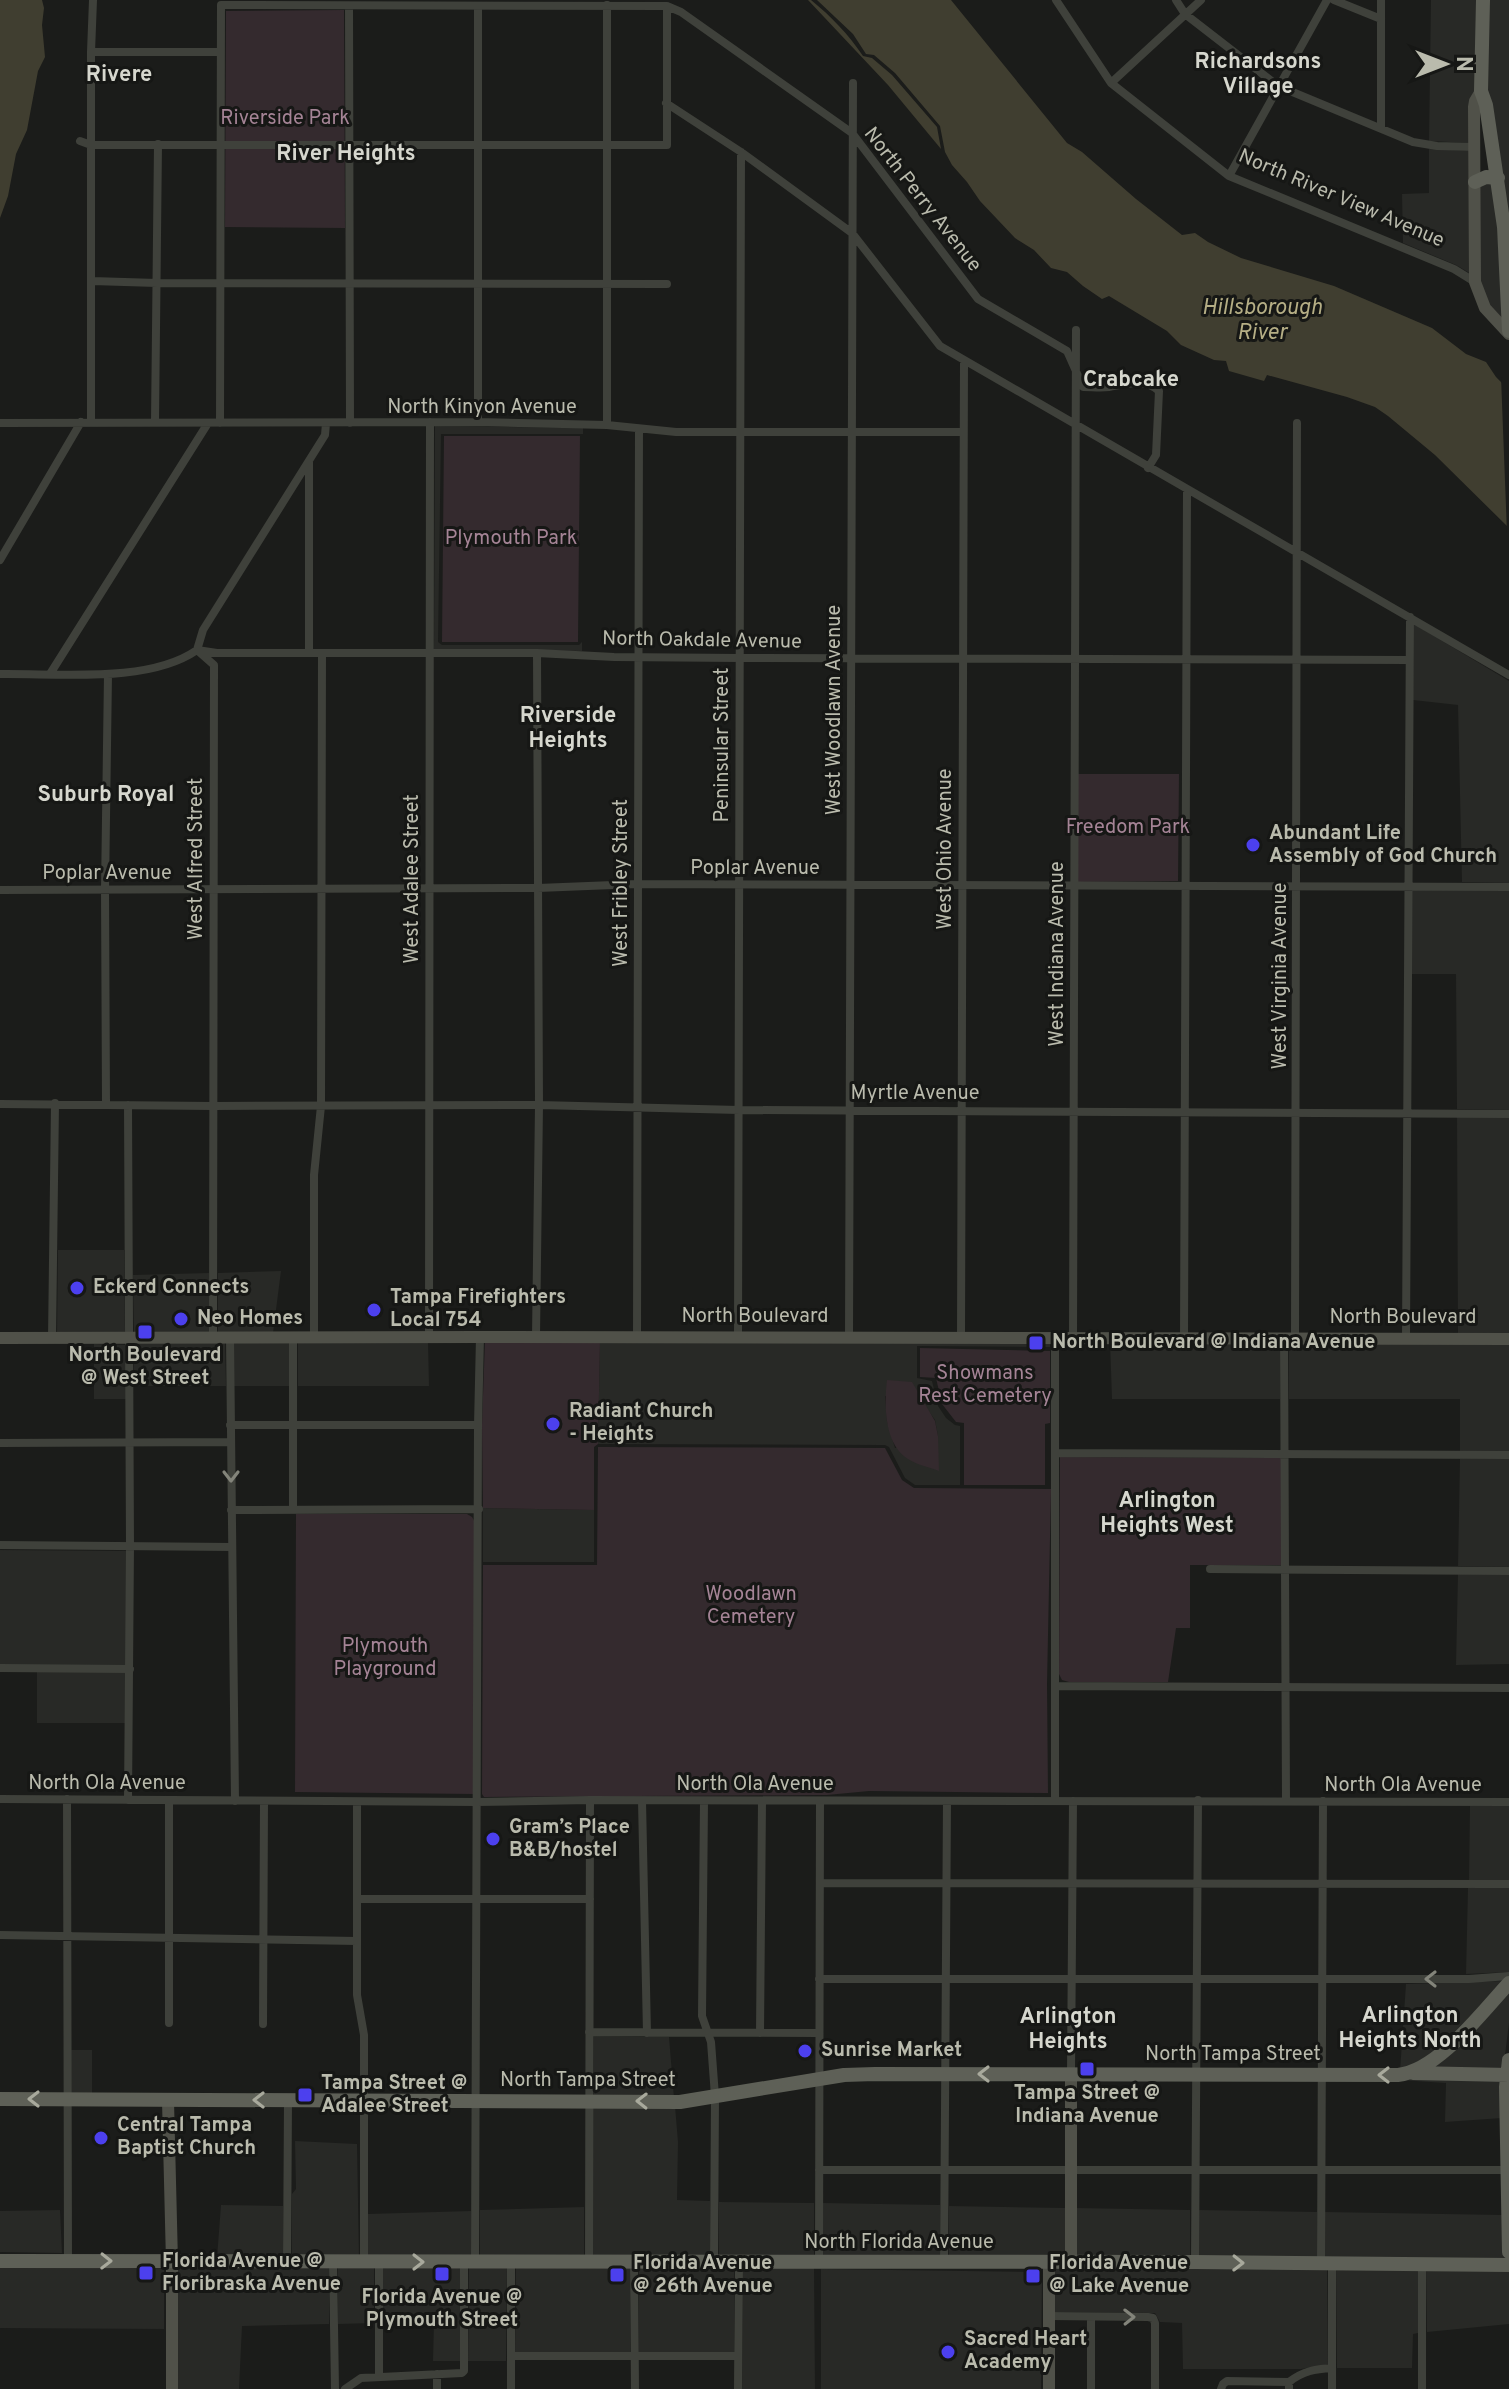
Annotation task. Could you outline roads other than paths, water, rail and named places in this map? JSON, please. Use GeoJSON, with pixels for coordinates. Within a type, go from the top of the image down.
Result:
{"type":"FeatureCollection","features":[{"type":"Feature","properties":{"kind":"main road"},"geometry":{"type":"LineString","coordinates":[[1483,0],[1481,91],[1486,105],[1504,227],[1509,333]]}},
{"type":"Feature","properties":{"kind":"main road"},"geometry":{"type":"LineString","coordinates":[[1475,182],[1486,177],[1498,178]]}},
{"type":"Feature","properties":{"kind":"main road"},"geometry":{"type":"LineString","coordinates":[[1413,2073],[1446,2051],[1509,1983]]}},
{"type":"Feature","properties":{"kind":"main road"},"geometry":{"type":"LineString","coordinates":[[1508,2070],[1506,2170],[1509,2252]]}},
{"type":"Feature","properties":{"kind":"main road","name":"North Tampa Street"},"geometry":{"type":"LineString","coordinates":[[0,2099],[680,2102],[844,2075],[1456,2074],[1508,2070]]}},
{"type":"Feature","properties":{"kind":"main road","name":"North Florida Avenue"},"geometry":{"type":"LineString","coordinates":[[0,2261],[1509,2265]]}},
{"type":"Feature","properties":{"kind":"street"},"geometry":{"type":"LineString","coordinates":[[0,560],[86,422],[92,281],[93,0]]}},
{"type":"Feature","properties":{"kind":"street","name":"North River View Avenue"},"geometry":{"type":"LineString","coordinates":[[1056,0],[1111,83],[1229,176],[1454,269],[1475,282]]}},
{"type":"Feature","properties":{"kind":"street"},"geometry":{"type":"LineString","coordinates":[[1176,0],[1185,14],[1278,86],[1413,142],[1475,147]]}},
{"type":"Feature","properties":{"kind":"street"},"geometry":{"type":"LineString","coordinates":[[1111,83],[1201,0]]}},
{"type":"Feature","properties":{"kind":"street"},"geometry":{"type":"LineString","coordinates":[[1229,176],[1327,0]]}},
{"type":"Feature","properties":{"kind":"street"},"geometry":{"type":"LineString","coordinates":[[1334,0],[1381,19]]}},
{"type":"Feature","properties":{"kind":"street"},"geometry":{"type":"LineString","coordinates":[[1381,0],[1381,128]]}},
{"type":"Feature","properties":{"kind":"street","name":"North Perry Avenue"},"geometry":{"type":"LineString","coordinates":[[220,52],[221,5],[667,6],[681,12],[852,133],[978,299],[1067,351],[1076,372]]}},
{"type":"Feature","properties":{"kind":"street"},"geometry":{"type":"LineString","coordinates":[[607,5],[607,425]]}},
{"type":"Feature","properties":{"kind":"street"},"geometry":{"type":"LineString","coordinates":[[349,6],[350,423]]}},
{"type":"Feature","properties":{"kind":"street"},"geometry":{"type":"LineString","coordinates":[[478,6],[478,422]]}},
{"type":"Feature","properties":{"kind":"street"},"geometry":{"type":"LineString","coordinates":[[80,141],[91,145],[667,145],[667,6]]}},
{"type":"Feature","properties":{"kind":"street"},"geometry":{"type":"LineString","coordinates":[[91,52],[220,52],[220,423]]}},
{"type":"Feature","properties":{"kind":"street","name":"West Woodlawn Avenue"},"geometry":{"type":"LineString","coordinates":[[849,1337],[853,83]]}},
{"type":"Feature","properties":{"kind":"street"},"geometry":{"type":"LineString","coordinates":[[1481,91],[1475,101],[1475,282],[1485,308],[1509,333]]}},
{"type":"Feature","properties":{"kind":"street"},"geometry":{"type":"LineString","coordinates":[[666,103],[741,152],[852,233],[940,346],[1509,675]]}},
{"type":"Feature","properties":{"kind":"street"},"geometry":{"type":"LineString","coordinates":[[155,422],[158,144]]}},
{"type":"Feature","properties":{"kind":"street","name":"Peninsular Street"},"geometry":{"type":"LineString","coordinates":[[738,1337],[741,152]]}},
{"type":"Feature","properties":{"kind":"street"},"geometry":{"type":"LineString","coordinates":[[92,281],[667,284]]}},
{"type":"Feature","properties":{"kind":"street","name":"West Indiana Avenue"},"geometry":{"type":"LineString","coordinates":[[1073,1338],[1076,330]]}},
{"type":"Feature","properties":{"kind":"street","name":"West Ohio Avenue"},"geometry":{"type":"LineString","coordinates":[[961,1338],[964,361]]}},
{"type":"Feature","properties":{"kind":"street"},"geometry":{"type":"LineString","coordinates":[[1076,372],[1083,387],[1136,382],[1156,387],[1159,391],[1156,455],[1148,468]]}},
{"type":"Feature","properties":{"kind":"street","name":"West Adalee Street"},"geometry":{"type":"LineString","coordinates":[[429,1337],[430,422]]}},
{"type":"Feature","properties":{"kind":"street","name":"North Kinyon Avenue"},"geometry":{"type":"LineString","coordinates":[[0,423],[478,422],[607,425],[676,432],[963,432]]}},
{"type":"Feature","properties":{"kind":"street"},"geometry":{"type":"LineString","coordinates":[[50,674],[208,423]]}},
{"type":"Feature","properties":{"kind":"street"},"geometry":{"type":"LineString","coordinates":[[0,674],[108,674],[159,668],[185,659],[197,650],[203,630],[325,435],[326,423]]}},
{"type":"Feature","properties":{"kind":"street","name":"West Virginia Avenue"},"geometry":{"type":"LineString","coordinates":[[1286,1801],[1285,1455],[1297,1112],[1297,423]]}},
{"type":"Feature","properties":{"kind":"street","name":"West Fribley Street"},"geometry":{"type":"LineString","coordinates":[[637,1337],[639,429]]}},
{"type":"Feature","properties":{"kind":"street"},"geometry":{"type":"LineString","coordinates":[[309,462],[309,653]]}},
{"type":"Feature","properties":{"kind":"street"},"geometry":{"type":"LineString","coordinates":[[1184,1338],[1187,490]]}},
{"type":"Feature","properties":{"kind":"street"},"geometry":{"type":"LineString","coordinates":[[1406,1338],[1410,617]]}},
{"type":"Feature","properties":{"kind":"street","name":"North Oakdale Avenue"},"geometry":{"type":"LineString","coordinates":[[197,650],[217,653],[537,653],[740,658],[1409,660]]}},
{"type":"Feature","properties":{"kind":"street","name":"West Alfred Street"},"geometry":{"type":"LineString","coordinates":[[197,650],[214,665],[213,1338]]}},
{"type":"Feature","properties":{"kind":"street"},"geometry":{"type":"LineString","coordinates":[[314,1337],[314,1175],[321,1106],[322,653]]}},
{"type":"Feature","properties":{"kind":"street"},"geometry":{"type":"LineString","coordinates":[[536,1337],[539,1105],[537,653]]}},
{"type":"Feature","properties":{"kind":"street"},"geometry":{"type":"LineString","coordinates":[[106,1104],[108,674]]}},
{"type":"Feature","properties":{"kind":"street","name":"Poplar Avenue"},"geometry":{"type":"LineString","coordinates":[[0,890],[538,888],[638,884],[1509,887]]}},
{"type":"Feature","properties":{"kind":"street"},"geometry":{"type":"LineString","coordinates":[[52,1339],[55,1103]]}},
{"type":"Feature","properties":{"kind":"street","name":"Myrtle Avenue"},"geometry":{"type":"LineString","coordinates":[[0,1104],[539,1105],[739,1110],[1509,1114]]}},
{"type":"Feature","properties":{"kind":"street"},"geometry":{"type":"LineString","coordinates":[[128,1105],[128,1800]]}},
{"type":"Feature","properties":{"kind":"street"},"geometry":{"type":"LineString","coordinates":[[293,1337],[293,1510]]}},
{"type":"Feature","properties":{"kind":"street"},"geometry":{"type":"LineString","coordinates":[[345,2389],[361,2378],[464,2371],[476,2100],[480,1337]]}},
{"type":"Feature","properties":{"kind":"street","name":"North Boulevard"},"geometry":{"type":"LineString","coordinates":[[0,1338],[1509,1339]]}},
{"type":"Feature","properties":{"kind":"street"},"geometry":{"type":"LineString","coordinates":[[230,1338],[235,1801]]}},
{"type":"Feature","properties":{"kind":"street"},"geometry":{"type":"LineString","coordinates":[[1055,1338],[1055,1801]]}},
{"type":"Feature","properties":{"kind":"street"},"geometry":{"type":"LineString","coordinates":[[230,1425],[478,1425]]}},
{"type":"Feature","properties":{"kind":"street"},"geometry":{"type":"LineString","coordinates":[[0,1443],[231,1442]]}},
{"type":"Feature","properties":{"kind":"street"},"geometry":{"type":"LineString","coordinates":[[1055,1453],[1509,1455]]}},
{"type":"Feature","properties":{"kind":"street"},"geometry":{"type":"LineString","coordinates":[[231,1510],[479,1509]]}},
{"type":"Feature","properties":{"kind":"street"},"geometry":{"type":"LineString","coordinates":[[0,1545],[232,1547]]}},
{"type":"Feature","properties":{"kind":"street"},"geometry":{"type":"LineString","coordinates":[[1210,1569],[1509,1571]]}},
{"type":"Feature","properties":{"kind":"street"},"geometry":{"type":"LineString","coordinates":[[0,1668],[130,1669]]}},
{"type":"Feature","properties":{"kind":"street"},"geometry":{"type":"LineString","coordinates":[[1055,1686],[1509,1688]]}},
{"type":"Feature","properties":{"kind":"street","name":"North Ola Avenue"},"geometry":{"type":"LineString","coordinates":[[0,1799],[1509,1802]]}},
{"type":"Feature","properties":{"kind":"street"},"geometry":{"type":"LineString","coordinates":[[67,1799],[68,2260]]}},
{"type":"Feature","properties":{"kind":"street"},"geometry":{"type":"LineString","coordinates":[[589,2262],[590,1800]]}},
{"type":"Feature","properties":{"kind":"street"},"geometry":{"type":"LineString","coordinates":[[1195,2262],[1198,1800]]}},
{"type":"Feature","properties":{"kind":"street"},"geometry":{"type":"LineString","coordinates":[[169,1801],[169,2023]]}},
{"type":"Feature","properties":{"kind":"street"},"geometry":{"type":"LineString","coordinates":[[263,2024],[264,1801]]}},
{"type":"Feature","properties":{"kind":"street"},"geometry":{"type":"LineString","coordinates":[[642,1801],[647,2033]]}},
{"type":"Feature","properties":{"kind":"street"},"geometry":{"type":"LineString","coordinates":[[704,1801],[702,2016],[709,2033],[715,2096],[714,2263]]}},
{"type":"Feature","properties":{"kind":"street"},"geometry":{"type":"LineString","coordinates":[[760,2033],[762,1801]]}},
{"type":"Feature","properties":{"kind":"street"},"geometry":{"type":"LineString","coordinates":[[819,2263],[820,1801]]}},
{"type":"Feature","properties":{"kind":"street"},"geometry":{"type":"LineString","coordinates":[[944,2263],[947,1801]]}},
{"type":"Feature","properties":{"kind":"street"},"geometry":{"type":"LineString","coordinates":[[1071,2263],[1073,1801]]}},
{"type":"Feature","properties":{"kind":"street"},"geometry":{"type":"LineString","coordinates":[[1323,1801],[1321,2170],[1332,2389]]}},
{"type":"Feature","properties":{"kind":"street"},"geometry":{"type":"LineString","coordinates":[[357,1802],[357,1995],[364,2035],[371,2262],[379,2376]]}},
{"type":"Feature","properties":{"kind":"street"},"geometry":{"type":"LineString","coordinates":[[820,1883],[1509,1884]]}},
{"type":"Feature","properties":{"kind":"street"},"geometry":{"type":"LineString","coordinates":[[357,1899],[590,1899]]}},
{"type":"Feature","properties":{"kind":"street"},"geometry":{"type":"LineString","coordinates":[[0,1935],[357,1941]]}},
{"type":"Feature","properties":{"kind":"street"},"geometry":{"type":"LineString","coordinates":[[819,1979],[1469,1979],[1509,1976]]}},
{"type":"Feature","properties":{"kind":"street"},"geometry":{"type":"LineString","coordinates":[[589,2032],[819,2033]]}},
{"type":"Feature","properties":{"kind":"street"},"geometry":{"type":"LineString","coordinates":[[287,2262],[288,2100]]}},
{"type":"Feature","properties":{"kind":"street"},"geometry":{"type":"LineString","coordinates":[[168,2101],[172,2389]]}},
{"type":"Feature","properties":{"kind":"street"},"geometry":{"type":"LineString","coordinates":[[819,2170],[1506,2170]]}},
{"type":"Feature","properties":{"kind":"street"},"geometry":{"type":"LineString","coordinates":[[333,2262],[335,2389]]}},
{"type":"Feature","properties":{"kind":"street"},"geometry":{"type":"LineString","coordinates":[[511,2262],[511,2389]]}},
{"type":"Feature","properties":{"kind":"street"},"geometry":{"type":"LineString","coordinates":[[634,2262],[635,2389]]}},
{"type":"Feature","properties":{"kind":"street"},"geometry":{"type":"LineString","coordinates":[[738,2389],[739,2263]]}},
{"type":"Feature","properties":{"kind":"street"},"geometry":{"type":"LineString","coordinates":[[1049,2263],[1049,2389]]}},
{"type":"Feature","properties":{"kind":"street"},"geometry":{"type":"LineString","coordinates":[[1422,2265],[1422,2389]]}},
{"type":"Feature","properties":{"kind":"street"},"geometry":{"type":"LineString","coordinates":[[1048,2316],[1153,2318],[1155,2389]]}},
{"type":"Feature","properties":{"kind":"street"},"geometry":{"type":"LineString","coordinates":[[1091,2318],[1091,2389]]}},
{"type":"Feature","properties":{"kind":"street"},"geometry":{"type":"LineString","coordinates":[[511,2356],[738,2356]]}},
{"type":"Feature","properties":{"kind":"street"},"geometry":{"type":"LineString","coordinates":[[1221,2388],[1227,2381],[1289,2385],[1310,2370],[1332,2368]]}},
{"type":"Feature","properties":{"kind":"street"},"geometry":{"type":"LineString","coordinates":[[437,2374],[437,2389]]}},
{"type":"Feature","properties":{"kind":"water"},"geometry":{"type":"Polygon","coordinates":[[[0,0],[42,0],[45,57],[38,71],[27,130],[16,154],[8,196],[0,218],[0,0]]]}},
{"type":"Feature","properties":{"kind":"water"},"geometry":{"type":"Polygon","coordinates":[[[808,0],[833,19],[863,56],[872,58],[892,75],[937,127],[941,149],[888,85],[808,0]]]}},
{"type":"Feature","properties":{"kind":"water","name":"Hillsborough River"},"geometry":{"type":"Polygon","coordinates":[[[817,0],[951,0],[1067,143],[1182,235],[1195,233],[1241,258],[1334,286],[1432,328],[1466,354],[1486,362],[1509,390],[1508,527],[1435,455],[1375,407],[1267,375],[1264,381],[1229,371],[1226,361],[1214,360],[1181,345],[1167,331],[1109,296],[1102,299],[1067,272],[1051,268],[1034,250],[1015,238],[980,201],[945,152],[940,126],[895,73],[874,55],[866,54],[853,34],[817,0]]]}},
{"type":"Feature","properties":{"kind":"place","name":"Abundant Life Assembly of God Church"},"geometry":{"type":"Point","coordinates":[1253,845]}},
{"type":"Feature","properties":{"kind":"place","name":"Eckerd Connects"},"geometry":{"type":"Point","coordinates":[77,1288]}},
{"type":"Feature","properties":{"kind":"place","name":"Tampa Firefighters Local 754"},"geometry":{"type":"Point","coordinates":[374,1310]}},
{"type":"Feature","properties":{"kind":"place","name":"Neo Homes"},"geometry":{"type":"Point","coordinates":[181,1319]}},
{"type":"Feature","properties":{"kind":"place","name":"North Boulevard @ West Street"},"geometry":{"type":"Point","coordinates":[145,1332]}},
{"type":"Feature","properties":{"kind":"place","name":"North Boulevard @ Indiana Avenue"},"geometry":{"type":"Point","coordinates":[1036,1343]}},
{"type":"Feature","properties":{"kind":"place","name":"Radiant Church - Heights"},"geometry":{"type":"Point","coordinates":[553,1424]}},
{"type":"Feature","properties":{"kind":"place","name":"Gram’s Place B&B/hostel"},"geometry":{"type":"Point","coordinates":[493,1839]}},
{"type":"Feature","properties":{"kind":"place","name":"Sunrise Market"},"geometry":{"type":"Point","coordinates":[805,2051]}},
{"type":"Feature","properties":{"kind":"place","name":"Tampa Street @ Indiana Avenue"},"geometry":{"type":"Point","coordinates":[1087,2069]}},
{"type":"Feature","properties":{"kind":"place","name":"Tampa Street @ Adalee Street"},"geometry":{"type":"Point","coordinates":[305,2095]}},
{"type":"Feature","properties":{"kind":"place","name":"Central Tampa Baptist Church"},"geometry":{"type":"Point","coordinates":[101,2138]}},
{"type":"Feature","properties":{"kind":"place","name":"Florida Avenue @ Floribraska Avenue"},"geometry":{"type":"Point","coordinates":[146,2273]}},
{"type":"Feature","properties":{"kind":"place","name":"Florida Avenue @ Plymouth Street"},"geometry":{"type":"Point","coordinates":[442,2274]}},
{"type":"Feature","properties":{"kind":"place","name":"Florida Avenue @ 26th Avenue"},"geometry":{"type":"Point","coordinates":[617,2275]}},
{"type":"Feature","properties":{"kind":"place","name":"Florida Avenue @ Lake Avenue"},"geometry":{"type":"Point","coordinates":[1033,2276]}},
{"type":"Feature","properties":{"kind":"place","name":"Sacred Heart Academy"},"geometry":{"type":"Point","coordinates":[948,2352]}},
{"type":"Feature","properties":{"kind":"district","name":"Richardsons Village"},"geometry":{"type":"Point","coordinates":[1258,74]}},
{"type":"Feature","properties":{"kind":"district","name":"Rivere"},"geometry":{"type":"Point","coordinates":[119,75]}},
{"type":"Feature","properties":{"kind":"district","name":"River Heights"},"geometry":{"type":"Point","coordinates":[346,154]}},
{"type":"Feature","properties":{"kind":"district","name":"Crabcake"},"geometry":{"type":"Point","coordinates":[1131,380]}},
{"type":"Feature","properties":{"kind":"district","name":"Riverside Heights"},"geometry":{"type":"Point","coordinates":[568,728]}},
{"type":"Feature","properties":{"kind":"district","name":"Suburb Royal"},"geometry":{"type":"Point","coordinates":[106,795]}},
{"type":"Feature","properties":{"kind":"district","name":"Arlington Heights West"},"geometry":{"type":"Point","coordinates":[1167,1514]}},
{"type":"Feature","properties":{"kind":"district","name":"Arlington Heights North"},"geometry":{"type":"Point","coordinates":[1410,2028]}},
{"type":"Feature","properties":{"kind":"district","name":"Arlington Heights"},"geometry":{"type":"Point","coordinates":[1068,2030]}},
{"type":"Feature","properties":{"kind":"park label","name":"Riverside Park"},"geometry":{"type":"Point","coordinates":[285,119]}},
{"type":"Feature","properties":{"kind":"park label","name":"Plymouth Park"},"geometry":{"type":"Point","coordinates":[511,539]}},
{"type":"Feature","properties":{"kind":"park label","name":"Freedom Park"},"geometry":{"type":"Point","coordinates":[1128,828]}},
{"type":"Feature","properties":{"kind":"park label","name":"Showmans Rest Cemetery"},"geometry":{"type":"Point","coordinates":[985,1386]}},
{"type":"Feature","properties":{"kind":"park label","name":"Woodlawn Cemetery"},"geometry":{"type":"Point","coordinates":[751,1606]}},
{"type":"Feature","properties":{"kind":"park label","name":"Plymouth Playground"},"geometry":{"type":"Point","coordinates":[385,1658]}}]}
